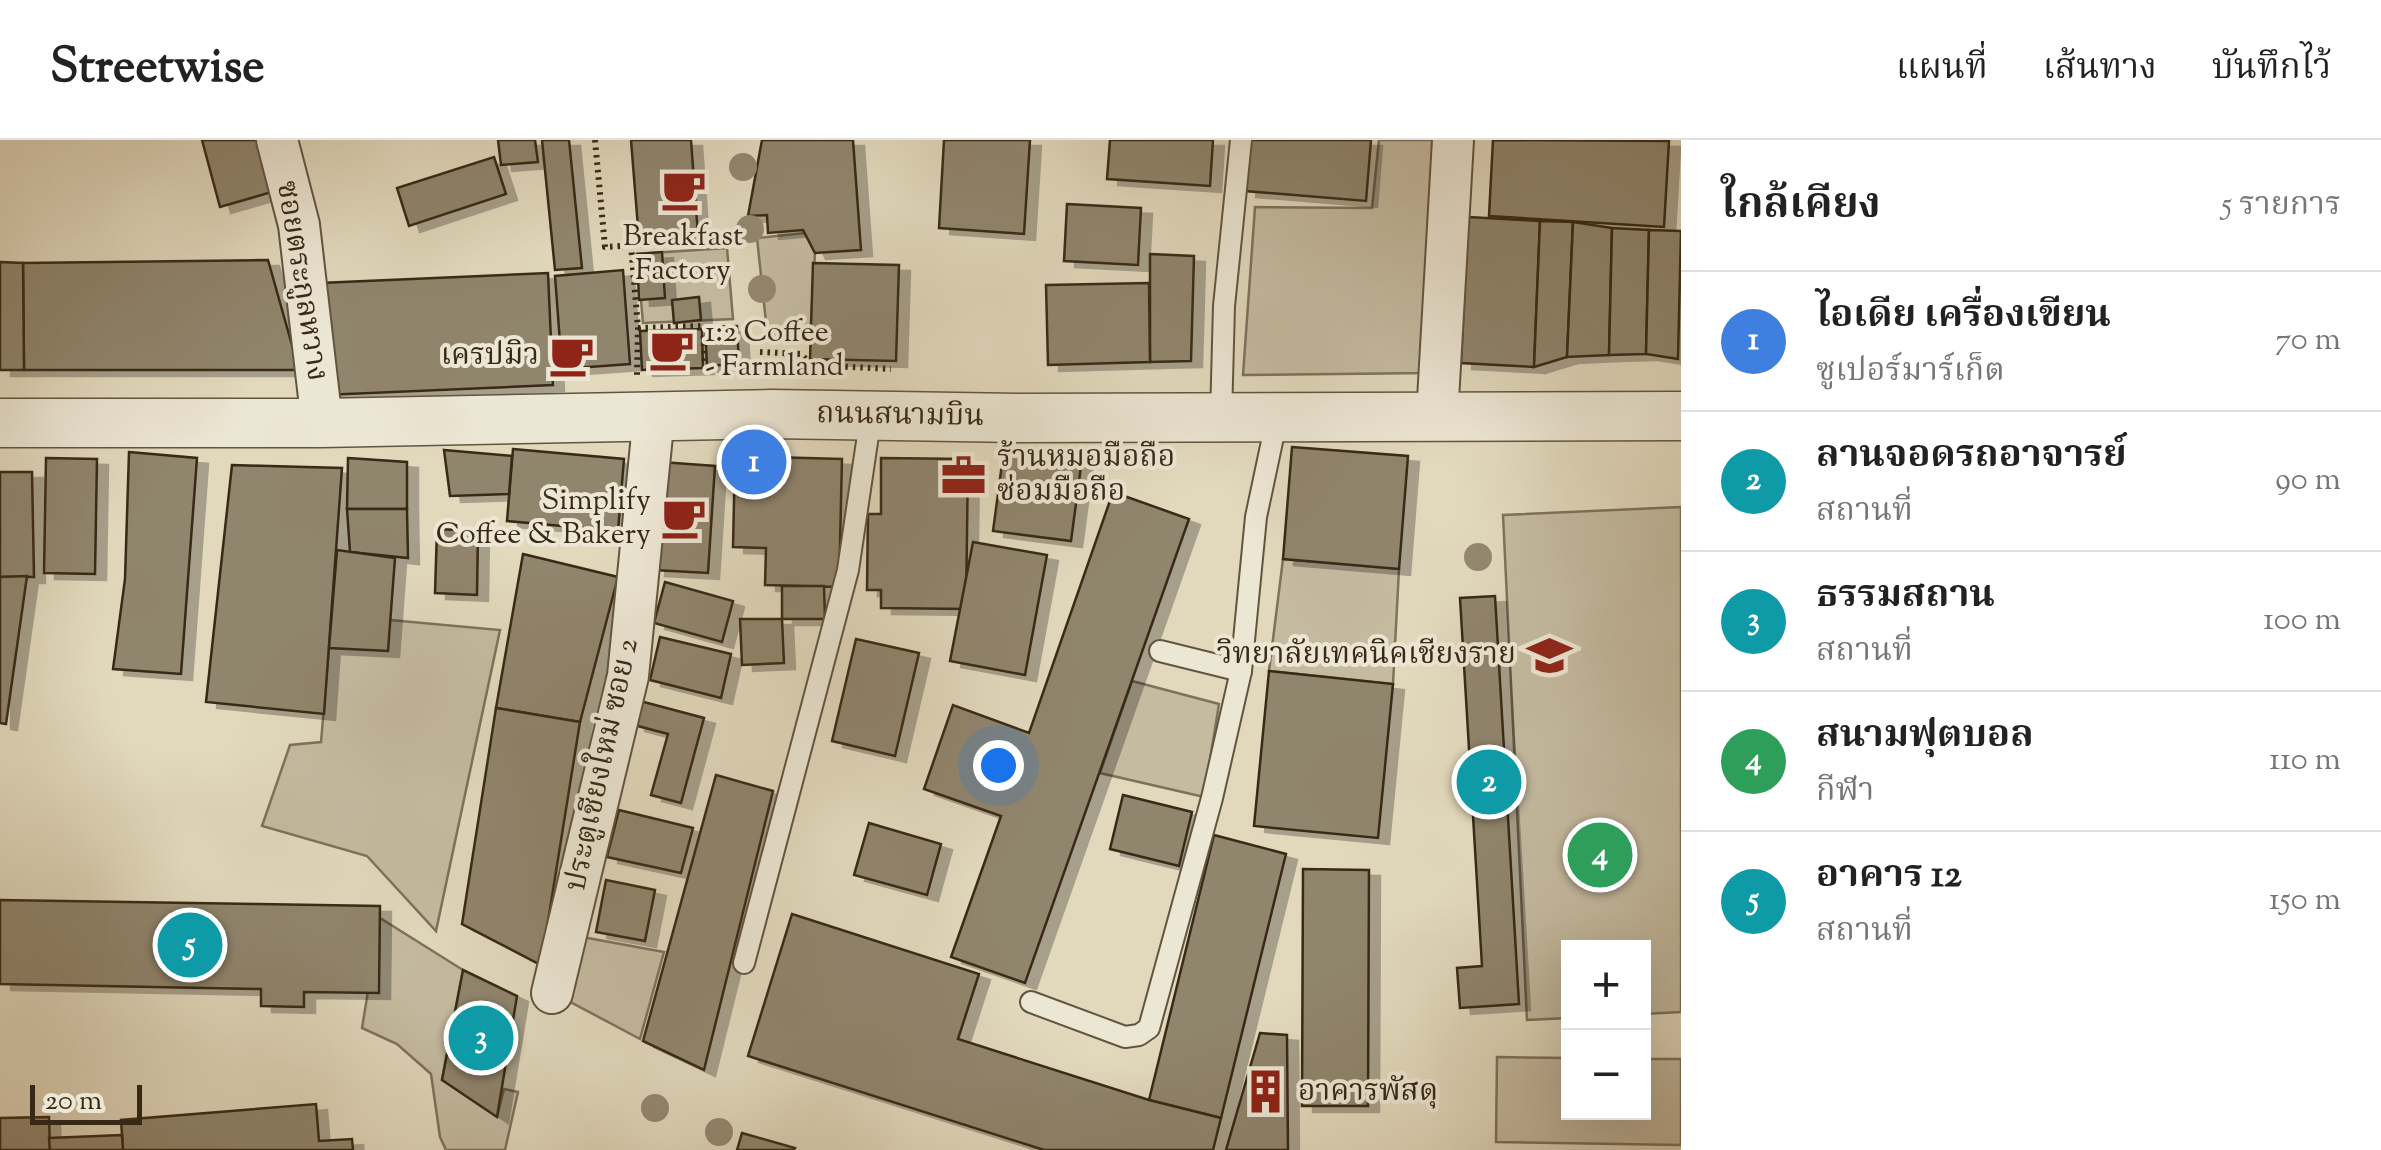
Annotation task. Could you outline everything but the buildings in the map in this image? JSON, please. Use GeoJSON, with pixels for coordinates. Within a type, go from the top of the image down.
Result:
{"type":"FeatureCollection","features":[{"type":"Feature","properties":{"kind":"street","name":"ซอยตระกูลหวาง"},"geometry":{"type":"LineString","coordinates":[[277,140],[299,225],[322,423]]}},
{"type":"Feature","properties":{"kind":"street"},"geometry":{"type":"LineString","coordinates":[[1437,418],[1452,140]]}},
{"type":"Feature","properties":{"kind":"street","name":"ถนนสนามบิน"},"geometry":{"type":"LineString","coordinates":[[0,423],[322,423],[640,415],[1681,416]]}},
{"type":"Feature","properties":{"kind":"street","name":"ประตูเชียงใหม่ ซอย 2"},"geometry":{"type":"LineString","coordinates":[[552,992],[628,676],[640,415]]}},
{"type":"Feature","properties":{"kind":"lane"},"geometry":{"type":"LineString","coordinates":[[1221,417],[1224,306],[1240,140]]}},
{"type":"Feature","properties":{"kind":"lane"},"geometry":{"type":"LineString","coordinates":[[744,963],[848,570],[871,416]]}},
{"type":"Feature","properties":{"kind":"lane"},"geometry":{"type":"LineString","coordinates":[[1031,1002],[1125,1037],[1139,1035],[1148,1028],[1212,798],[1240,671],[1256,517],[1277,418]]}},
{"type":"Feature","properties":{"kind":"lane"},"geometry":{"type":"LineString","coordinates":[[1160,651],[1240,671]]}},
{"type":"Feature","properties":{"kind":"path"},"geometry":{"type":"LineString","coordinates":[[595,140],[604,247],[740,239]]}},
{"type":"Feature","properties":{"kind":"path"},"geometry":{"type":"LineString","coordinates":[[631,245],[640,415]]}},
{"type":"Feature","properties":{"kind":"path"},"geometry":{"type":"LineString","coordinates":[[638,328],[703,326],[705,373]]}},
{"type":"Feature","properties":{"kind":"path"},"geometry":{"type":"LineString","coordinates":[[760,352],[801,354],[812,365],[891,369]]}},
{"type":"Feature","properties":{"kind":"shaded area"},"geometry":{"type":"Polygon","coordinates":[[[1379,140],[1440,140],[1427,373],[1243,375],[1255,207],[1372,208],[1379,140]]]}},
{"type":"Feature","properties":{"kind":"shaded area"},"geometry":{"type":"Polygon","coordinates":[[[805,233],[815,253],[810,341],[768,341],[757,238],[805,233]]]}},
{"type":"Feature","properties":{"kind":"shaded area"},"geometry":{"type":"Polygon","coordinates":[[[727,248],[733,319],[643,323],[637,254],[727,248]]]}},
{"type":"Feature","properties":{"kind":"shaded area"},"geometry":{"type":"Polygon","coordinates":[[[1681,507],[1681,1012],[1651,1014],[1651,940],[1561,940],[1561,1018],[1527,1020],[1503,515],[1681,507]]]}},
{"type":"Feature","properties":{"kind":"shaded area"},"geometry":{"type":"Polygon","coordinates":[[[1283,559],[1399,569],[1393,684],[1269,671],[1283,559]]]}},
{"type":"Feature","properties":{"kind":"shaded area"},"geometry":{"type":"Polygon","coordinates":[[[390,620],[500,630],[436,931],[367,856],[262,826],[290,745],[321,742],[329,648],[390,620]]]}},
{"type":"Feature","properties":{"kind":"shaded area"},"geometry":{"type":"Polygon","coordinates":[[[1132,681],[1219,704],[1204,797],[1100,773],[1132,681]]]}},
{"type":"Feature","properties":{"kind":"shaded area"},"geometry":{"type":"Polygon","coordinates":[[[380,918],[463,970],[442,1080],[497,1117],[504,1089],[518,1092],[505,1150],[446,1150],[440,1137],[431,1074],[397,1044],[362,1028],[380,918]]]}},
{"type":"Feature","properties":{"kind":"shaded area"},"geometry":{"type":"Polygon","coordinates":[[[577,936],[664,952],[640,1039],[561,997],[577,936]]]}},
{"type":"Feature","properties":{"kind":"shaded area"},"geometry":{"type":"Polygon","coordinates":[[[1497,1057],[1561,1058],[1561,1120],[1651,1120],[1651,1059],[1681,1059],[1681,1145],[1496,1142],[1497,1057]]]}},
{"type":"Feature","properties":{"kind":"place","name":"Breakfast Factory"},"geometry":{"type":"Point","coordinates":[683,190]}},
{"type":"Feature","properties":{"kind":"place","name":"1:2 Coffee - Farmland"},"geometry":{"type":"Point","coordinates":[672,350]}},
{"type":"Feature","properties":{"kind":"place","name":"เครปมิว"},"geometry":{"type":"Point","coordinates":[572,356]}},
{"type":"Feature","properties":{"kind":"place","name":"ไอเดีย เครื่องเขียน"},"geometry":{"type":"Point","coordinates":[754,462]}},
{"type":"Feature","properties":{"kind":"place","name":"ร้านหมอมือถือ ซ่อมมือถือ"},"geometry":{"type":"Point","coordinates":[964,475]}},
{"type":"Feature","properties":{"kind":"place","name":"Simplify Coffee & Bakery"},"geometry":{"type":"Point","coordinates":[684,518]}},
{"type":"Feature","properties":{"kind":"place","name":"วิทยาลัยเทคนิคเชียงราย"},"geometry":{"type":"Point","coordinates":[1549,655]}},
{"type":"Feature","properties":{"kind":"place","name":"ลานจอดรถอาจารย์"},"geometry":{"type":"Point","coordinates":[1489,782]}},
{"type":"Feature","properties":{"kind":"place","name":"สนามฟุตบอล"},"geometry":{"type":"Point","coordinates":[1600,855]}},
{"type":"Feature","properties":{"kind":"place","name":"อาคาร 12"},"geometry":{"type":"Point","coordinates":[190,945]}},
{"type":"Feature","properties":{"kind":"place","name":"ธรรมสถาน"},"geometry":{"type":"Point","coordinates":[481,1038]}},
{"type":"Feature","properties":{"kind":"place","name":"อาคารพัสดุ"},"geometry":{"type":"Point","coordinates":[1265,1092]}}]}
